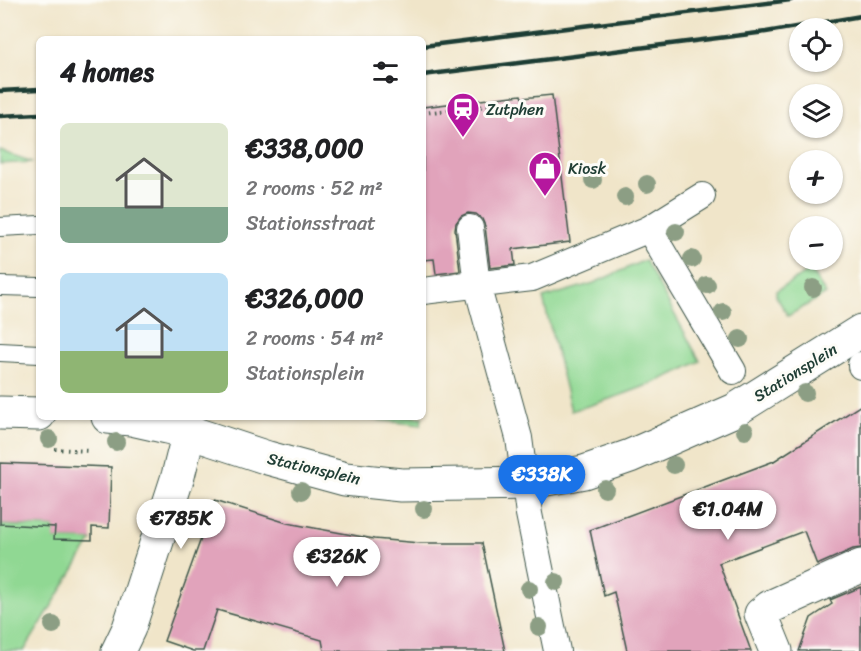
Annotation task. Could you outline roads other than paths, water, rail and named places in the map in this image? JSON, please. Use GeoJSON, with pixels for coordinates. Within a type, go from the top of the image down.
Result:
{"type":"FeatureCollection","features":[{"type":"Feature","properties":{"kind":"street"},"geometry":{"type":"LineString","coordinates":[[426,291],[532,278],[650,229],[702,196]]}},
{"type":"Feature","properties":{"kind":"street"},"geometry":{"type":"LineString","coordinates":[[470,228],[477,285],[519,438],[529,514],[557,651]]}},
{"type":"Feature","properties":{"kind":"street","name":"Stationsplein"},"geometry":{"type":"LineString","coordinates":[[650,229],[733,371]]}},
{"type":"Feature","properties":{"kind":"street","name":"Stationsplein"},"geometry":{"type":"LineString","coordinates":[[143,420],[191,424],[268,458],[345,479],[401,484],[525,483],[584,472],[630,456],[735,410],[861,331]]}},
{"type":"Feature","properties":{"kind":"street"},"geometry":{"type":"LineString","coordinates":[[0,413],[36,414]]}},
{"type":"Feature","properties":{"kind":"street"},"geometry":{"type":"LineString","coordinates":[[118,651],[129,627],[178,476],[191,424]]}},
{"type":"Feature","properties":{"kind":"street"},"geometry":{"type":"LineString","coordinates":[[776,651],[761,614],[770,607],[861,566]]}},
{"type":"Feature","properties":{"kind":"lane"},"geometry":{"type":"LineString","coordinates":[[0,227],[36,225]]}},
{"type":"Feature","properties":{"kind":"lane"},"geometry":{"type":"LineString","coordinates":[[0,286],[36,287]]}},
{"type":"Feature","properties":{"kind":"lane"},"geometry":{"type":"LineString","coordinates":[[0,351],[36,354]]}},
{"type":"Feature","properties":{"kind":"railway"},"geometry":{"type":"LineString","coordinates":[[426,46],[791,0]]}},
{"type":"Feature","properties":{"kind":"railway"},"geometry":{"type":"LineString","coordinates":[[426,75],[766,32],[861,16]]}},
{"type":"Feature","properties":{"kind":"railway"},"geometry":{"type":"LineString","coordinates":[[0,91],[36,89]]}},
{"type":"Feature","properties":{"kind":"railway"},"geometry":{"type":"LineString","coordinates":[[0,116],[36,114]]}},
{"type":"Feature","properties":{"kind":"place","name":"Zutphen"},"geometry":{"type":"Point","coordinates":[463,138]}},
{"type":"Feature","properties":{"kind":"place","name":"Kiosk"},"geometry":{"type":"Point","coordinates":[545,197]}}]}
